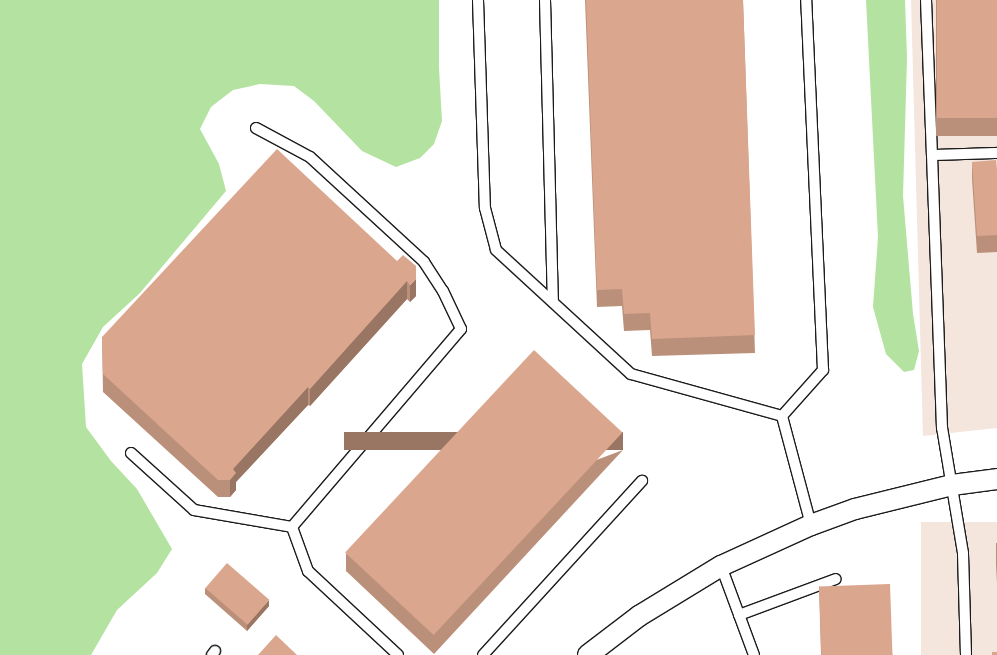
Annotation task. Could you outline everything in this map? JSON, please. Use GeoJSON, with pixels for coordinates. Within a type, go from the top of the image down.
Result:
{"type":"FeatureCollection","features":[{"type":"Feature","properties":{"kind":"street"},"geometry":{"type":"LineString","coordinates":[[588,655],[638,616],[721,566],[811,525],[855,509],[952,485],[997,479]]}},
{"type":"Feature","properties":{"kind":"lane"},"geometry":{"type":"LineString","coordinates":[[478,0],[485,208],[496,250],[631,374],[782,416]]}},
{"type":"Feature","properties":{"kind":"lane"},"geometry":{"type":"LineString","coordinates":[[545,0],[552,302]]}},
{"type":"Feature","properties":{"kind":"lane"},"geometry":{"type":"LineString","coordinates":[[782,416],[823,370],[806,0]]}},
{"type":"Feature","properties":{"kind":"lane"},"geometry":{"type":"LineString","coordinates":[[926,0],[942,428],[963,553],[966,655]]}},
{"type":"Feature","properties":{"kind":"lane"},"geometry":{"type":"LineString","coordinates":[[256,128],[310,157],[424,262],[443,291],[461,329],[292,527]]}},
{"type":"Feature","properties":{"kind":"lane"},"geometry":{"type":"LineString","coordinates":[[932,155],[997,153]]}},
{"type":"Feature","properties":{"kind":"lane"},"geometry":{"type":"LineString","coordinates":[[782,416],[811,525]]}},
{"type":"Feature","properties":{"kind":"lane"},"geometry":{"type":"LineString","coordinates":[[132,453],[194,510],[292,527]]}},
{"type":"Feature","properties":{"kind":"lane"},"geometry":{"type":"LineString","coordinates":[[483,655],[642,481]]}},
{"type":"Feature","properties":{"kind":"lane"},"geometry":{"type":"LineString","coordinates":[[292,527],[308,571],[398,655]]}},
{"type":"Feature","properties":{"kind":"lane"},"geometry":{"type":"LineString","coordinates":[[721,566],[754,655]]}},
{"type":"Feature","properties":{"kind":"lane"},"geometry":{"type":"LineString","coordinates":[[739,615],[836,579]]}},
{"type":"Feature","properties":{"kind":"shaded area"},"geometry":{"type":"Polygon","coordinates":[[[911,0],[997,0],[997,428],[923,436],[911,0]]]}},
{"type":"Feature","properties":{"kind":"shaded area"},"geometry":{"type":"Polygon","coordinates":[[[921,522],[997,522],[997,655],[921,655],[921,522]]]}},
{"type":"Feature","properties":{"kind":"green space"},"geometry":{"type":"Polygon","coordinates":[[[0,0],[439,0],[439,68],[442,121],[434,144],[420,158],[396,167],[362,151],[314,101],[294,86],[260,84],[233,90],[211,107],[200,129],[219,164],[226,191],[140,293],[103,327],[82,364],[86,427],[111,461],[137,489],[172,549],[157,573],[117,610],[91,655],[0,655],[0,0]]]}},
{"type":"Feature","properties":{"kind":"green space"},"geometry":{"type":"Polygon","coordinates":[[[866,0],[905,0],[907,58],[903,196],[913,314],[919,351],[914,370],[904,372],[886,354],[873,307],[878,237],[866,0]]]}},
{"type":"Feature","properties":{"kind":"building"},"geometry":{"type":"Polygon","coordinates":[[[586,0],[743,0],[755,335],[652,339],[650,313],[624,314],[622,289],[597,290],[586,0]]]}},
{"type":"Feature","properties":{"kind":"building"},"geometry":{"type":"Polygon","coordinates":[[[937,0],[997,0],[997,118],[937,118],[937,0]]]}},
{"type":"Feature","properties":{"kind":"building"},"geometry":{"type":"Polygon","coordinates":[[[277,149],[397,261],[403,255],[416,266],[416,279],[410,285],[407,281],[310,389],[308,387],[233,469],[236,473],[230,480],[218,480],[103,374],[102,337],[277,149]]]}},
{"type":"Feature","properties":{"kind":"building"},"geometry":{"type":"Polygon","coordinates":[[[996,160],[997,235],[977,236],[972,162],[996,160]]]}},
{"type":"Feature","properties":{"kind":"building"},"geometry":{"type":"Polygon","coordinates":[[[534,350],[622,433],[434,635],[345,553],[534,350]]]}},
{"type":"Feature","properties":{"kind":"building"},"geometry":{"type":"Polygon","coordinates":[[[227,563],[269,600],[248,625],[205,588],[227,563]]]}},
{"type":"Feature","properties":{"kind":"building"},"geometry":{"type":"Polygon","coordinates":[[[890,584],[892,655],[821,655],[819,586],[890,584]]]}},
{"type":"Feature","properties":{"kind":"building"},"geometry":{"type":"Polygon","coordinates":[[[276,635],[297,655],[258,655],[276,635]]]}}]}
